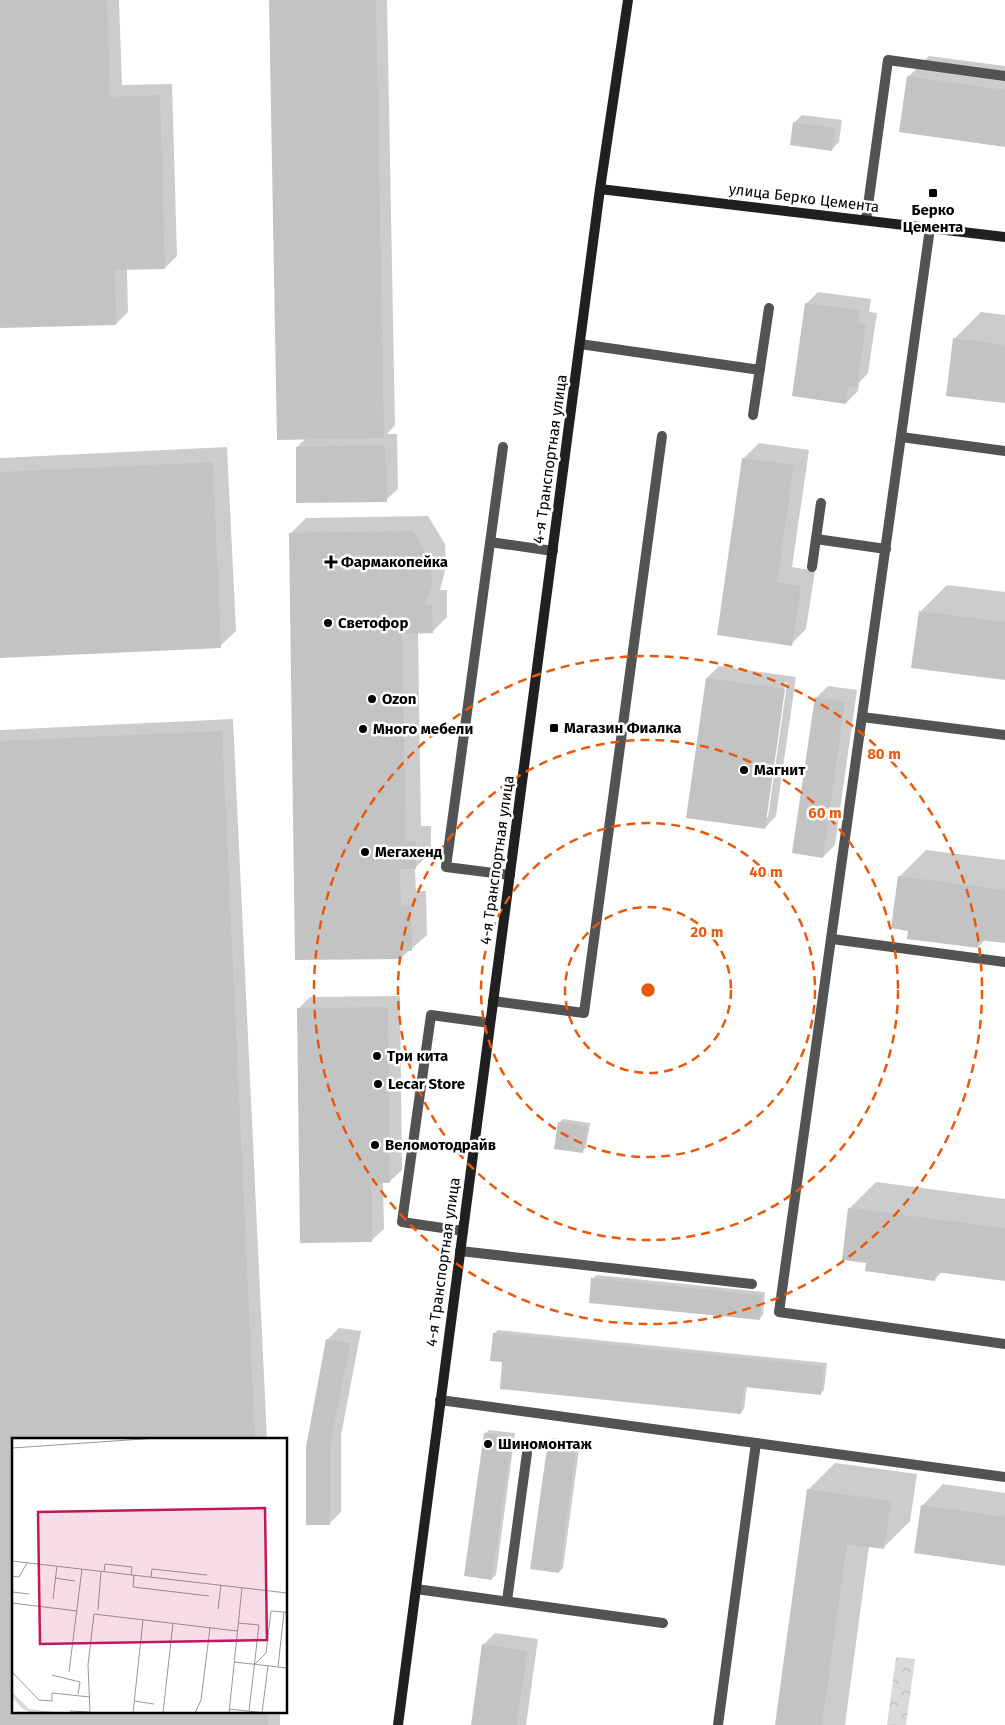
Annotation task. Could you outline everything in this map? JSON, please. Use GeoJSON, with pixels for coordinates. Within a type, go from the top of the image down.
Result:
{"type":"FeatureCollection","features":[{"type":"Feature","properties":{"kind":"main road","name":"4-я Транспортная улица"},"geometry":{"type":"LineString","coordinates":[[398,1725],[600,189],[628,0]]}},
{"type":"Feature","properties":{"kind":"main road","name":"улица Берко Цемента"},"geometry":{"type":"LineString","coordinates":[[600,189],[1005,237]]}},
{"type":"Feature","properties":{"kind":"street"},"geometry":{"type":"LineString","coordinates":[[866,220],[888,60],[1005,76]]}},
{"type":"Feature","properties":{"kind":"street"},"geometry":{"type":"LineString","coordinates":[[930,228],[780,1312],[1005,1344]]}},
{"type":"Feature","properties":{"kind":"street"},"geometry":{"type":"LineString","coordinates":[[753,415],[769,308]]}},
{"type":"Feature","properties":{"kind":"street"},"geometry":{"type":"LineString","coordinates":[[580,344],[760,370]]}},
{"type":"Feature","properties":{"kind":"street"},"geometry":{"type":"LineString","coordinates":[[493,1001],[584,1013],[662,436]]}},
{"type":"Feature","properties":{"kind":"street"},"geometry":{"type":"LineString","coordinates":[[901,437],[1005,450]]}},
{"type":"Feature","properties":{"kind":"street"},"geometry":{"type":"LineString","coordinates":[[503,447],[446,867],[510,875]]}},
{"type":"Feature","properties":{"kind":"street"},"geometry":{"type":"LineString","coordinates":[[812,566],[822,503]]}},
{"type":"Feature","properties":{"kind":"street"},"geometry":{"type":"LineString","coordinates":[[816,539],[886,549]]}},
{"type":"Feature","properties":{"kind":"street"},"geometry":{"type":"LineString","coordinates":[[490,542],[552,550]]}},
{"type":"Feature","properties":{"kind":"street"},"geometry":{"type":"LineString","coordinates":[[862,717],[1005,735]]}},
{"type":"Feature","properties":{"kind":"street"},"geometry":{"type":"LineString","coordinates":[[832,939],[1005,962]]}},
{"type":"Feature","properties":{"kind":"street"},"geometry":{"type":"LineString","coordinates":[[463,1231],[402,1222],[431,1014],[490,1022]]}},
{"type":"Feature","properties":{"kind":"street"},"geometry":{"type":"LineString","coordinates":[[460,1251],[752,1284]]}},
{"type":"Feature","properties":{"kind":"street"},"geometry":{"type":"LineString","coordinates":[[440,1400],[1005,1477]]}},
{"type":"Feature","properties":{"kind":"street"},"geometry":{"type":"LineString","coordinates":[[718,1725],[756,1443]]}},
{"type":"Feature","properties":{"kind":"street"},"geometry":{"type":"LineString","coordinates":[[507,1601],[527,1453]]}},
{"type":"Feature","properties":{"kind":"street"},"geometry":{"type":"LineString","coordinates":[[416,1589],[664,1623]]}},
{"type":"Feature","properties":{"kind":"green space"},"geometry":{"type":"Polygon","coordinates":[[[896,1657],[915,1659],[906,1725],[887,1725],[896,1657]]]}},
{"type":"Feature","properties":{"kind":"building"},"geometry":{"type":"Polygon","coordinates":[[[0,0],[107,0],[110,97],[160,95],[165,269],[115,270],[116,325],[0,328],[0,0]]]}},
{"type":"Feature","properties":{"kind":"building"},"geometry":{"type":"Polygon","coordinates":[[[269,0],[376,0],[384,438],[277,440],[269,0]]]}},
{"type":"Feature","properties":{"kind":"building"},"geometry":{"type":"Polygon","coordinates":[[[907,76],[1005,90],[1005,147],[899,132],[907,76]]]}},
{"type":"Feature","properties":{"kind":"building"},"geometry":{"type":"Polygon","coordinates":[[[793,122],[835,128],[832,151],[790,145],[793,122]]]}},
{"type":"Feature","properties":{"kind":"building"},"geometry":{"type":"Polygon","coordinates":[[[805,303],[860,310],[858,323],[866,324],[857,387],[849,385],[846,404],[792,396],[805,303]]]}},
{"type":"Feature","properties":{"kind":"building"},"geometry":{"type":"Polygon","coordinates":[[[953,338],[1005,345],[1005,403],[946,396],[953,338]]]}},
{"type":"Feature","properties":{"kind":"building"},"geometry":{"type":"Polygon","coordinates":[[[385,445],[387,502],[296,503],[296,447],[385,445]]]}},
{"type":"Feature","properties":{"kind":"building"},"geometry":{"type":"Polygon","coordinates":[[[742,458],[794,465],[777,582],[801,586],[792,646],[717,635],[742,458]]]}},
{"type":"Feature","properties":{"kind":"building"},"geometry":{"type":"Polygon","coordinates":[[[213,462],[221,648],[0,658],[0,472],[213,462]]]}},
{"type":"Feature","properties":{"kind":"building"},"geometry":{"type":"Polygon","coordinates":[[[413,531],[430,560],[432,583],[425,605],[432,605],[433,633],[402,634],[406,841],[416,841],[416,869],[400,869],[401,906],[411,906],[412,951],[401,951],[402,959],[295,960],[289,533],[413,531]]]}},
{"type":"Feature","properties":{"kind":"building"},"geometry":{"type":"Polygon","coordinates":[[[919,611],[1005,622],[1005,680],[911,668],[919,611]]]}},
{"type":"Feature","properties":{"kind":"building"},"geometry":{"type":"Polygon","coordinates":[[[706,678],[785,689],[765,829],[686,818],[706,678]]]}},
{"type":"Feature","properties":{"kind":"building"},"geometry":{"type":"Polygon","coordinates":[[[815,697],[845,702],[823,858],[792,853],[815,697]]]}},
{"type":"Feature","properties":{"kind":"building"},"geometry":{"type":"Polygon","coordinates":[[[222,731],[255,1438],[12,1438],[12,1712],[268,1712],[268,1725],[0,1725],[0,741],[222,731]]]}},
{"type":"Feature","properties":{"kind":"building"},"geometry":{"type":"Polygon","coordinates":[[[898,876],[1005,890],[1005,943],[979,940],[978,948],[907,939],[908,931],[891,928],[898,876]]]}},
{"type":"Feature","properties":{"kind":"building"},"geometry":{"type":"Polygon","coordinates":[[[388,1007],[390,1183],[372,1183],[372,1242],[300,1243],[297,1008],[388,1007]]]}},
{"type":"Feature","properties":{"kind":"building"},"geometry":{"type":"Polygon","coordinates":[[[558,1122],[587,1126],[583,1153],[554,1149],[558,1122]]]}},
{"type":"Feature","properties":{"kind":"building"},"geometry":{"type":"Polygon","coordinates":[[[848,1208],[1005,1228],[1005,1281],[936,1272],[935,1281],[865,1271],[866,1263],[842,1260],[848,1208]]]}},
{"type":"Feature","properties":{"kind":"building"},"geometry":{"type":"Polygon","coordinates":[[[591,1278],[762,1295],[760,1320],[589,1303],[591,1278]]]}},
{"type":"Feature","properties":{"kind":"building"},"geometry":{"type":"Polygon","coordinates":[[[493,1333],[824,1366],[821,1395],[744,1387],[741,1414],[500,1389],[502,1362],[490,1361],[493,1333]]]}},
{"type":"Feature","properties":{"kind":"building"},"geometry":{"type":"Polygon","coordinates":[[[326,1339],[350,1343],[330,1447],[330,1525],[306,1525],[306,1447],[326,1339]]]}},
{"type":"Feature","properties":{"kind":"building"},"geometry":{"type":"Polygon","coordinates":[[[484,1433],[512,1437],[492,1580],[464,1576],[484,1433]]]}},
{"type":"Feature","properties":{"kind":"building"},"geometry":{"type":"Polygon","coordinates":[[[548,1441],[577,1445],[559,1573],[530,1569],[548,1441]]]}},
{"type":"Feature","properties":{"kind":"building"},"geometry":{"type":"Polygon","coordinates":[[[807,1489],[891,1501],[884,1549],[847,1544],[822,1725],[775,1725],[807,1489]]]}},
{"type":"Feature","properties":{"kind":"building"},"geometry":{"type":"Polygon","coordinates":[[[921,1505],[1005,1517],[1005,1566],[914,1553],[921,1505]]]}},
{"type":"Feature","properties":{"kind":"building"},"geometry":{"type":"Polygon","coordinates":[[[482,1644],[527,1651],[517,1725],[471,1725],[482,1644]]]}},
{"type":"Feature","properties":{"kind":"place","name":"Берко Цемента"},"geometry":{"type":"Point","coordinates":[933,193]}},
{"type":"Feature","properties":{"kind":"place","name":"Фармакопейка"},"geometry":{"type":"Point","coordinates":[331,562]}},
{"type":"Feature","properties":{"kind":"place","name":"Светофор"},"geometry":{"type":"Point","coordinates":[328,623]}},
{"type":"Feature","properties":{"kind":"place","name":"Ozon"},"geometry":{"type":"Point","coordinates":[372,699]}},
{"type":"Feature","properties":{"kind":"place","name":"Магазин Фиалка"},"geometry":{"type":"Point","coordinates":[554,728]}},
{"type":"Feature","properties":{"kind":"place","name":"Много мебели"},"geometry":{"type":"Point","coordinates":[363,729]}},
{"type":"Feature","properties":{"kind":"place","name":"Магнит"},"geometry":{"type":"Point","coordinates":[744,770]}},
{"type":"Feature","properties":{"kind":"place","name":"Мегахенд"},"geometry":{"type":"Point","coordinates":[365,852]}},
{"type":"Feature","properties":{"kind":"place","name":"Три кита"},"geometry":{"type":"Point","coordinates":[377,1056]}},
{"type":"Feature","properties":{"kind":"place","name":"Lecar Store"},"geometry":{"type":"Point","coordinates":[378,1084]}},
{"type":"Feature","properties":{"kind":"place","name":"Веломотодрайв"},"geometry":{"type":"Point","coordinates":[375,1145]}},
{"type":"Feature","properties":{"kind":"place","name":"Шиномонтаж"},"geometry":{"type":"Point","coordinates":[488,1444]}}]}
